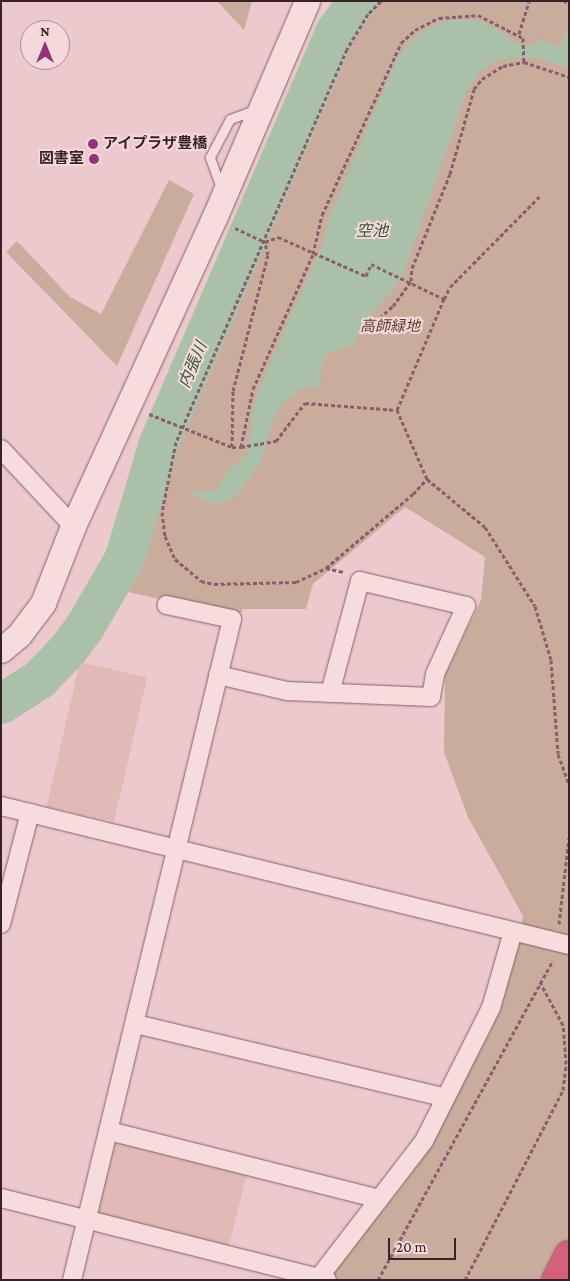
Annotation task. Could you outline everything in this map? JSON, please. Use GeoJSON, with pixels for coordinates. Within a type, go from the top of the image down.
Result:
{"type":"FeatureCollection","features":[{"type":"Feature","properties":{"kind":"highway"},"geometry":{"type":"LineString","coordinates":[[556,1280],[569,1255]]}},
{"type":"Feature","properties":{"kind":"street"},"geometry":{"type":"LineString","coordinates":[[1,650],[19,635],[43,604],[73,526],[224,195],[307,1]]}},
{"type":"Feature","properties":{"kind":"street"},"geometry":{"type":"LineString","coordinates":[[1,449],[73,526]]}},
{"type":"Feature","properties":{"kind":"street"},"geometry":{"type":"LineString","coordinates":[[218,675],[287,691],[330,693],[431,697],[435,674],[466,606],[360,581],[330,693]]}},
{"type":"Feature","properties":{"kind":"street"},"geometry":{"type":"LineString","coordinates":[[72,1280],[136,1024],[232,619],[166,605]]}},
{"type":"Feature","properties":{"kind":"street"},"geometry":{"type":"LineString","coordinates":[[1,806],[563,943]]}},
{"type":"Feature","properties":{"kind":"street"},"geometry":{"type":"LineString","coordinates":[[1,924],[30,813]]}},
{"type":"Feature","properties":{"kind":"street"},"geometry":{"type":"LineString","coordinates":[[1,1198],[321,1279],[350,1232],[380,1199],[424,1141],[443,1097],[491,1008],[513,932]]}},
{"type":"Feature","properties":{"kind":"street"},"geometry":{"type":"LineString","coordinates":[[136,1024],[443,1097]]}},
{"type":"Feature","properties":{"kind":"street"},"geometry":{"type":"LineString","coordinates":[[109,1131],[380,1199]]}},
{"type":"Feature","properties":{"kind":"path"},"geometry":{"type":"LineString","coordinates":[[381,1],[368,14],[347,49],[176,442],[162,512],[165,536],[175,559],[201,581],[214,584],[296,582],[326,568],[427,479]]}},
{"type":"Feature","properties":{"kind":"path"},"geometry":{"type":"LineString","coordinates":[[519,34],[529,1]]}},
{"type":"Feature","properties":{"kind":"path"},"geometry":{"type":"LineString","coordinates":[[241,446],[253,389],[313,254],[322,215],[401,43],[428,22],[453,14],[478,15],[519,34],[523,38],[524,62]]}},
{"type":"Feature","properties":{"kind":"path"},"geometry":{"type":"LineString","coordinates":[[365,331],[393,306],[411,281],[412,268],[450,174],[474,90],[493,70],[524,62],[569,77]]}},
{"type":"Feature","properties":{"kind":"path"},"geometry":{"type":"LineString","coordinates":[[541,195],[450,287],[397,410],[427,479],[485,527],[535,606],[551,660],[558,754],[569,785]]}},
{"type":"Feature","properties":{"kind":"path"},"geometry":{"type":"LineString","coordinates":[[237,230],[263,242],[278,237],[366,276],[371,264],[444,298]]}},
{"type":"Feature","properties":{"kind":"path"},"geometry":{"type":"LineString","coordinates":[[232,446],[233,391],[268,255],[263,242]]}},
{"type":"Feature","properties":{"kind":"path"},"geometry":{"type":"LineString","coordinates":[[152,415],[232,446],[241,446],[247,444],[267,444],[282,436],[305,403],[397,410]]}},
{"type":"Feature","properties":{"kind":"path"},"geometry":{"type":"LineString","coordinates":[[326,568],[354,574]]}},
{"type":"Feature","properties":{"kind":"path"},"geometry":{"type":"LineString","coordinates":[[378,1280],[563,943],[569,838]]}},
{"type":"Feature","properties":{"kind":"path"},"geometry":{"type":"LineString","coordinates":[[465,1280],[563,1090],[566,1064],[563,1025],[541,984]]}},
{"type":"Feature","properties":{"kind":"shaded area"},"geometry":{"type":"Polygon","coordinates":[[[80,662],[147,678],[114,822],[47,806],[80,662]]]}},
{"type":"Feature","properties":{"kind":"shaded area"},"geometry":{"type":"Polygon","coordinates":[[[112,1140],[247,1174],[228,1247],[94,1214],[112,1140]]]}},
{"type":"Feature","properties":{"kind":"green space"},"geometry":{"type":"Polygon","coordinates":[[[217,1],[252,1],[244,30],[217,1]]]}},
{"type":"Feature","properties":{"kind":"green space","name":"高師緑地"},"geometry":{"type":"Polygon","coordinates":[[[339,1],[569,1],[569,1280],[324,1280],[400,1189],[427,1147],[491,1030],[521,929],[523,916],[468,817],[444,752],[445,675],[481,600],[485,557],[405,507],[313,584],[306,609],[243,609],[238,616],[128,592],[172,439],[148,428],[339,1]]]}},
{"type":"Feature","properties":{"kind":"green space"},"geometry":{"type":"Polygon","coordinates":[[[169,180],[194,194],[117,366],[6,252],[17,241],[70,297],[101,314],[169,180]]]}},
{"type":"Feature","properties":{"kind":"water","name":"空池"},"geometry":{"type":"Polygon","coordinates":[[[463,19],[478,20],[503,32],[514,43],[537,46],[537,38],[561,47],[569,21],[569,68],[536,58],[514,58],[495,61],[478,74],[467,91],[405,269],[397,285],[359,328],[356,344],[329,353],[322,362],[320,386],[298,390],[282,405],[276,413],[260,464],[234,498],[214,504],[189,492],[218,490],[230,468],[247,455],[256,395],[325,239],[329,219],[396,60],[410,41],[425,30],[442,22],[463,19]]]}},
{"type":"Feature","properties":{"kind":"waterway","name":"内張川"},"geometry":{"type":"LineString","coordinates":[[1,704],[39,680],[67,651],[85,627],[125,558],[158,446],[336,31],[358,1]]}},
{"type":"Feature","properties":{"kind":"place","name":"アイプラザ豊橋"},"geometry":{"type":"Point","coordinates":[93,144]}},
{"type":"Feature","properties":{"kind":"place","name":"図書室"},"geometry":{"type":"Point","coordinates":[94,159]}}]}
